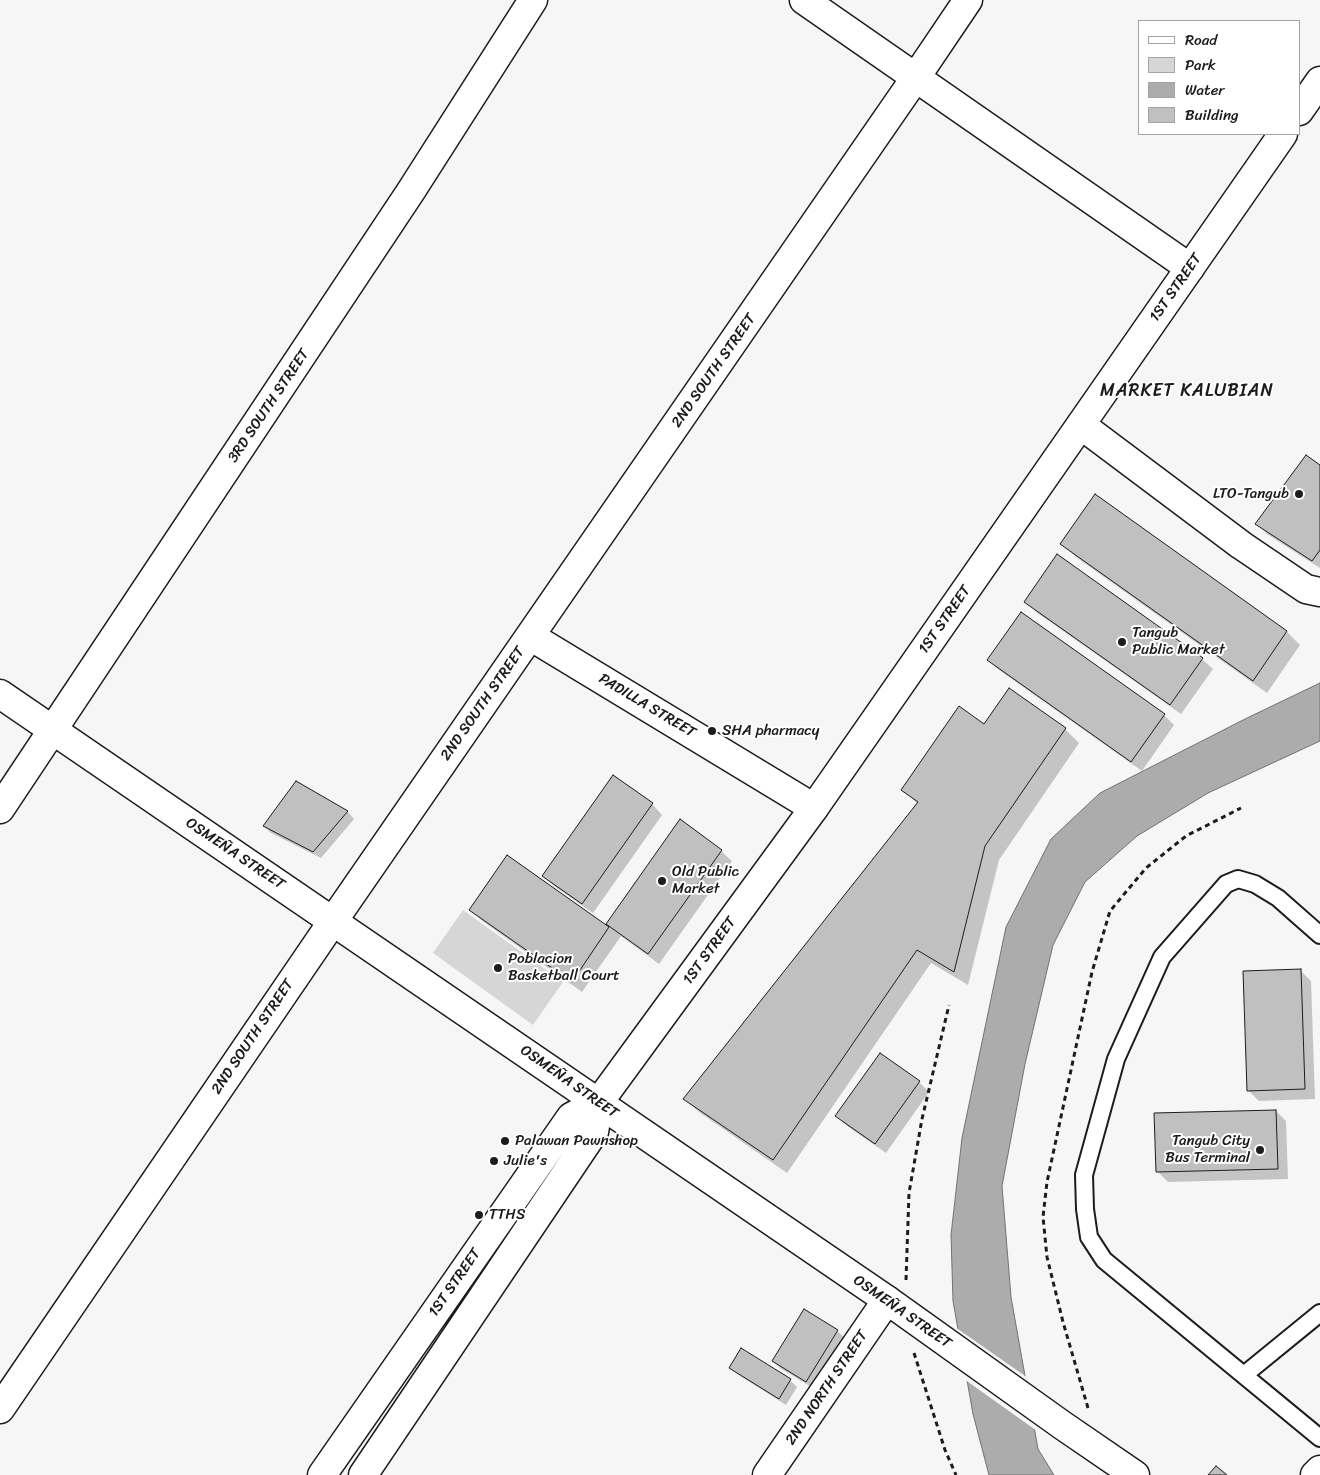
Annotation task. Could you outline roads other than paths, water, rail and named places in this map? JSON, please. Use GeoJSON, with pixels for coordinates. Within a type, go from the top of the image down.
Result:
{"type":"FeatureCollection","features":[{"type":"Feature","properties":{"kind":"street","name":"3RD SOUTH STREET"},"geometry":{"type":"LineString","coordinates":[[0,809],[411,192],[533,0]]}},
{"type":"Feature","properties":{"kind":"street"},"geometry":{"type":"LineString","coordinates":[[804,0],[1190,268]]}},
{"type":"Feature","properties":{"kind":"street","name":"2ND SOUTH STREET"},"geometry":{"type":"LineString","coordinates":[[0,1409],[332,921],[968,0]]}},
{"type":"Feature","properties":{"kind":"street"},"geometry":{"type":"LineString","coordinates":[[1300,110],[1320,81]]}},
{"type":"Feature","properties":{"kind":"street","name":"1ST STREET"},"geometry":{"type":"LineString","coordinates":[[322,1475],[571,1118],[599,1102],[814,808],[1282,135]]}},
{"type":"Feature","properties":{"kind":"street"},"geometry":{"type":"LineString","coordinates":[[1081,425],[1241,546],[1306,589],[1320,592]]}},
{"type":"Feature","properties":{"kind":"street","name":"PADILLA STREET"},"geometry":{"type":"LineString","coordinates":[[530,636],[814,808]]}},
{"type":"Feature","properties":{"kind":"street","name":"OSMEÑA STREET"},"geometry":{"type":"LineString","coordinates":[[0,694],[599,1102],[1135,1475]]}},
{"type":"Feature","properties":{"kind":"street","name":"1ST STREET"},"geometry":{"type":"LineString","coordinates":[[363,1475],[594,1132],[599,1102]]}},
{"type":"Feature","properties":{"kind":"street","name":"2ND NORTH STREET"},"geometry":{"type":"LineString","coordinates":[[767,1475],[896,1308]]}},
{"type":"Feature","properties":{"kind":"street"},"geometry":{"type":"LineString","coordinates":[[1315,1475],[1320,1470]]}},
{"type":"Feature","properties":{"kind":"lane"},"geometry":{"type":"LineString","coordinates":[[1320,935],[1278,898],[1255,884],[1238,879],[1226,884],[1162,957],[1116,1059],[1084,1175],[1085,1209],[1089,1237],[1104,1260],[1320,1438]]}},
{"type":"Feature","properties":{"kind":"lane"},"geometry":{"type":"LineString","coordinates":[[1244,1375],[1320,1313]]}},
{"type":"Feature","properties":{"kind":"water"},"geometry":{"type":"Polygon","coordinates":[[[1320,683],[1320,741],[1208,793],[1137,836],[1085,882],[1053,945],[1025,1064],[1002,1186],[1011,1297],[1038,1449],[1054,1475],[989,1475],[973,1414],[953,1301],[951,1235],[962,1138],[1006,927],[1051,839],[1100,793],[1320,683]]]}},
{"type":"Feature","properties":{"kind":"place","name":"LTO-Tangub"},"geometry":{"type":"Point","coordinates":[1299,494]}},
{"type":"Feature","properties":{"kind":"place","name":"Tangub Public Market"},"geometry":{"type":"Point","coordinates":[1122,642]}},
{"type":"Feature","properties":{"kind":"place","name":"SHA pharmacy"},"geometry":{"type":"Point","coordinates":[712,731]}},
{"type":"Feature","properties":{"kind":"place","name":"Old Public Market"},"geometry":{"type":"Point","coordinates":[662,881]}},
{"type":"Feature","properties":{"kind":"place","name":"Poblacion Basketball Court"},"geometry":{"type":"Point","coordinates":[498,968]}},
{"type":"Feature","properties":{"kind":"place","name":"Palawan Pawnshop"},"geometry":{"type":"Point","coordinates":[505,1141]}},
{"type":"Feature","properties":{"kind":"place","name":"Tangub City Bus Terminal"},"geometry":{"type":"Point","coordinates":[1260,1150]}},
{"type":"Feature","properties":{"kind":"place","name":"Julie's"},"geometry":{"type":"Point","coordinates":[494,1161]}},
{"type":"Feature","properties":{"kind":"place","name":"TTHS"},"geometry":{"type":"Point","coordinates":[479,1215]}},
{"type":"Feature","properties":{"kind":"district","name":"MARKET KALUBIAN"},"geometry":{"type":"Point","coordinates":[1187,391]}}]}
